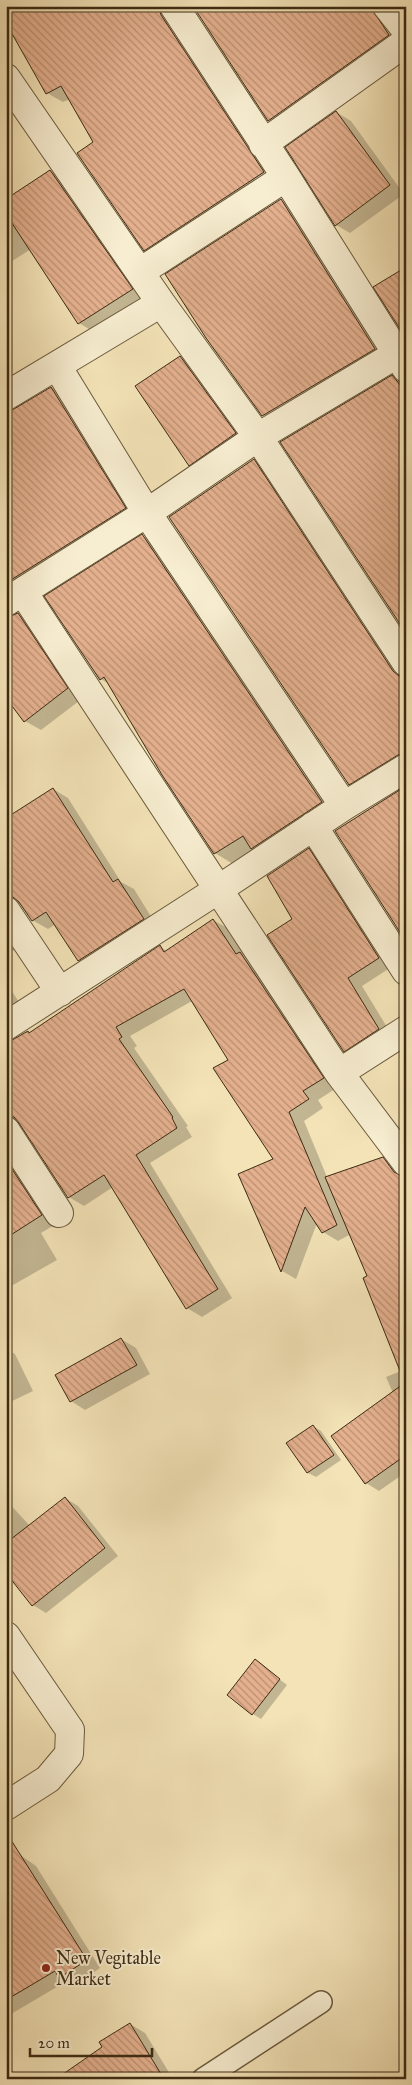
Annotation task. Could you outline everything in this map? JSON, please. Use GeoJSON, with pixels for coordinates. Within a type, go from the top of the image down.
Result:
{"type":"FeatureCollection","features":[{"type":"Feature","properties":{"kind":"street"},"geometry":{"type":"LineString","coordinates":[[174,6],[286,177],[401,361],[258,437],[147,513],[14,597],[219,889],[339,1073],[406,1162]]}},
{"type":"Feature","properties":{"kind":"street"},"geometry":{"type":"LineString","coordinates":[[387,6],[406,30]]}},
{"type":"Feature","properties":{"kind":"street"},"geometry":{"type":"LineString","coordinates":[[263,144],[406,42]]}},
{"type":"Feature","properties":{"kind":"street"},"geometry":{"type":"LineString","coordinates":[[6,78],[161,303],[258,437],[406,662]]}},
{"type":"Feature","properties":{"kind":"street"},"geometry":{"type":"LineString","coordinates":[[140,272],[286,177]]}},
{"type":"Feature","properties":{"kind":"street"},"geometry":{"type":"LineString","coordinates":[[6,396],[161,303]]}},
{"type":"Feature","properties":{"kind":"street"},"geometry":{"type":"LineString","coordinates":[[57,366],[147,513],[344,806]]}},
{"type":"Feature","properties":{"kind":"street"},"geometry":{"type":"LineString","coordinates":[[6,1026],[344,806],[406,768]]}},
{"type":"Feature","properties":{"kind":"street"},"geometry":{"type":"LineString","coordinates":[[313,826],[406,971]]}},
{"type":"Feature","properties":{"kind":"street"},"geometry":{"type":"LineString","coordinates":[[6,911],[60,992]]}},
{"type":"Feature","properties":{"kind":"street"},"geometry":{"type":"LineString","coordinates":[[339,1073],[406,1030]]}},
{"type":"Feature","properties":{"kind":"street"},"geometry":{"type":"LineString","coordinates":[[6,1131],[59,1213]]}},
{"type":"Feature","properties":{"kind":"street"},"geometry":{"type":"LineString","coordinates":[[6,1636],[70,1730],[69,1754],[48,1779],[6,1806]]}},
{"type":"Feature","properties":{"kind":"lane"},"geometry":{"type":"LineString","coordinates":[[203,2079],[320,2002]]}},
{"type":"Feature","properties":{"kind":"building"},"geometry":{"type":"Polygon","coordinates":[[[6,6],[158,6],[161,15],[264,172],[144,251],[77,153],[93,142],[61,86],[46,94],[6,23],[6,6]]]}},
{"type":"Feature","properties":{"kind":"building"},"geometry":{"type":"Polygon","coordinates":[[[193,6],[370,6],[389,35],[268,121],[193,6]]]}},
{"type":"Feature","properties":{"kind":"building"},"geometry":{"type":"Polygon","coordinates":[[[336,111],[390,185],[335,226],[285,147],[336,111]]]}},
{"type":"Feature","properties":{"kind":"building"},"geometry":{"type":"Polygon","coordinates":[[[50,170],[133,289],[78,324],[6,214],[6,199],[50,170]]]}},
{"type":"Feature","properties":{"kind":"building"},"geometry":{"type":"Polygon","coordinates":[[[281,199],[375,349],[262,416],[206,338],[165,274],[281,199]]]}},
{"type":"Feature","properties":{"kind":"building"},"geometry":{"type":"Polygon","coordinates":[[[406,267],[406,330],[402,332],[373,287],[406,267]]]}},
{"type":"Feature","properties":{"kind":"building"},"geometry":{"type":"Polygon","coordinates":[[[180,356],[236,433],[189,466],[135,386],[180,356]]]}},
{"type":"Feature","properties":{"kind":"building"},"geometry":{"type":"Polygon","coordinates":[[[392,375],[406,392],[406,633],[280,442],[392,375]]]}},
{"type":"Feature","properties":{"kind":"building"},"geometry":{"type":"Polygon","coordinates":[[[51,387],[126,508],[6,583],[6,412],[51,387]]]}},
{"type":"Feature","properties":{"kind":"building"},"geometry":{"type":"Polygon","coordinates":[[[254,459],[393,671],[399,676],[406,677],[406,752],[349,785],[169,517],[254,459]]]}},
{"type":"Feature","properties":{"kind":"building"},"geometry":{"type":"Polygon","coordinates":[[[142,534],[322,802],[251,849],[243,836],[214,854],[162,775],[104,677],[100,680],[44,596],[142,534]]]}},
{"type":"Feature","properties":{"kind":"building"},"geometry":{"type":"Polygon","coordinates":[[[18,613],[68,688],[24,722],[6,698],[6,618],[18,613]]]}},
{"type":"Feature","properties":{"kind":"building"},"geometry":{"type":"Polygon","coordinates":[[[406,786],[406,940],[405,940],[335,831],[406,786]]]}},
{"type":"Feature","properties":{"kind":"building"},"geometry":{"type":"Polygon","coordinates":[[[53,788],[113,882],[118,879],[144,919],[78,961],[46,912],[32,921],[19,902],[13,897],[6,896],[6,818],[53,788]]]}},
{"type":"Feature","properties":{"kind":"building"},"geometry":{"type":"Polygon","coordinates":[[[309,848],[379,958],[348,978],[379,1029],[344,1052],[267,935],[292,919],[267,876],[309,848]]]}},
{"type":"Feature","properties":{"kind":"building"},"geometry":{"type":"Polygon","coordinates":[[[213,919],[236,954],[240,952],[324,1078],[303,1091],[309,1099],[289,1112],[337,1225],[322,1233],[305,1207],[281,1272],[238,1174],[273,1159],[213,1068],[228,1060],[184,989],[116,1027],[122,1037],[119,1039],[173,1117],[177,1128],[136,1155],[218,1289],[186,1309],[104,1175],[68,1198],[19,1123],[14,1117],[6,1116],[6,1042],[28,1031],[29,1033],[160,945],[164,952],[213,919]]]}},
{"type":"Feature","properties":{"kind":"building"},"geometry":{"type":"Polygon","coordinates":[[[383,1157],[394,1172],[404,1177],[406,1183],[406,1381],[404,1381],[363,1278],[367,1276],[325,1177],[383,1157]]]}},
{"type":"Feature","properties":{"kind":"building"},"geometry":{"type":"Polygon","coordinates":[[[6,1160],[42,1215],[6,1238],[6,1160]]]}},
{"type":"Feature","properties":{"kind":"building"},"geometry":{"type":"Polygon","coordinates":[[[121,1338],[137,1365],[70,1402],[55,1375],[121,1338]]]}},
{"type":"Feature","properties":{"kind":"building"},"geometry":{"type":"Polygon","coordinates":[[[406,1382],[406,1455],[365,1484],[331,1436],[406,1382]]]}},
{"type":"Feature","properties":{"kind":"building"},"geometry":{"type":"Polygon","coordinates":[[[313,1425],[334,1455],[307,1473],[286,1443],[313,1425]]]}},
{"type":"Feature","properties":{"kind":"building"},"geometry":{"type":"Polygon","coordinates":[[[65,1497],[105,1548],[32,1606],[6,1573],[6,1543],[65,1497]]]}},
{"type":"Feature","properties":{"kind":"building"},"geometry":{"type":"Polygon","coordinates":[[[255,1659],[280,1679],[252,1715],[227,1695],[255,1659]]]}},
{"type":"Feature","properties":{"kind":"building"},"geometry":{"type":"Polygon","coordinates":[[[6,1832],[87,1960],[59,1978],[55,1971],[6,2000],[6,1832]]]}},
{"type":"Feature","properties":{"kind":"building"},"geometry":{"type":"Polygon","coordinates":[[[130,2023],[164,2079],[56,2079],[102,2047],[99,2042],[130,2023]]]}},
{"type":"Feature","properties":{"kind":"place","name":"New Vegitable Market"},"geometry":{"type":"Point","coordinates":[46,1968]}}]}
